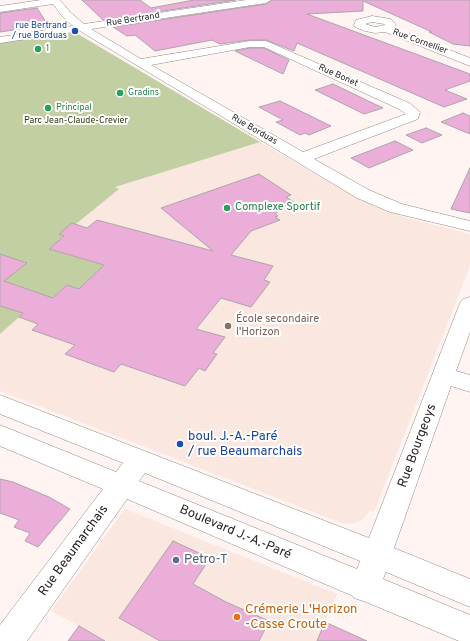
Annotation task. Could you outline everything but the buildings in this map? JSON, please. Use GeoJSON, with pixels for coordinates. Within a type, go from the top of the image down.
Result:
{"type":"FeatureCollection","features":[{"type":"Feature","properties":{"kind":"street","name":"Rue Bertrand"},"geometry":{"type":"LineString","coordinates":[[0,40],[266,0]]}},
{"type":"Feature","properties":{"kind":"street"},"geometry":{"type":"LineString","coordinates":[[0,9],[55,1]]}},
{"type":"Feature","properties":{"kind":"street","name":"Rue Borduas"},"geometry":{"type":"LineString","coordinates":[[55,1],[82,28],[363,194],[406,211],[470,226]]}},
{"type":"Feature","properties":{"kind":"street"},"geometry":{"type":"LineString","coordinates":[[164,5],[176,14]]}},
{"type":"Feature","properties":{"kind":"street","name":"Rue Cornellier"},"geometry":{"type":"LineString","coordinates":[[386,29],[454,54],[470,62]]}},
{"type":"Feature","properties":{"kind":"street","name":"Rue Bonet"},"geometry":{"type":"LineString","coordinates":[[140,63],[250,44],[266,44],[397,102],[413,112],[412,116],[409,118],[301,158]]}},
{"type":"Feature","properties":{"kind":"street","name":"Rue Cornellier"},"geometry":{"type":"LineString","coordinates":[[454,54],[470,55]]}},
{"type":"Feature","properties":{"kind":"street","name":"Rue Bourgeoys"},"geometry":{"type":"LineString","coordinates":[[365,588],[470,303]]}},
{"type":"Feature","properties":{"kind":"street"},"geometry":{"type":"LineString","coordinates":[[443,375],[470,384]]}},
{"type":"Feature","properties":{"kind":"street"},"geometry":{"type":"LineString","coordinates":[[0,404],[470,593]]}},
{"type":"Feature","properties":{"kind":"street","name":"Boulevard J.-A.-Paré"},"geometry":{"type":"LineString","coordinates":[[0,435],[365,588],[470,630]]}},
{"type":"Feature","properties":{"kind":"street","name":"Rue Beaumarchais"},"geometry":{"type":"LineString","coordinates":[[8,641],[140,460]]}},
{"type":"Feature","properties":{"kind":"shaded area","name":"École secondaire l'Horizon"},"geometry":{"type":"Polygon","coordinates":[[[260,142],[361,200],[403,217],[470,234],[470,266],[374,512],[369,511],[361,521],[350,524],[339,522],[0,391],[0,334],[44,295],[53,298],[67,285],[104,266],[49,249],[63,236],[59,234],[72,223],[76,224],[118,189],[114,187],[260,142]]]}},
{"type":"Feature","properties":{"kind":"shaded area"},"geometry":{"type":"Polygon","coordinates":[[[125,509],[337,594],[317,641],[107,641],[51,611],[125,509]]]}},
{"type":"Feature","properties":{"kind":"green space","name":"Parc Jean-Claude-Crevier"},"geometry":{"type":"Polygon","coordinates":[[[67,33],[78,34],[260,142],[115,187],[119,189],[76,224],[59,234],[64,236],[49,249],[104,265],[79,289],[67,285],[53,298],[44,295],[0,334],[0,43],[67,33]]]}},
{"type":"Feature","properties":{"kind":"place","name":"rue Bertrand / rue Borduas"},"geometry":{"type":"Point","coordinates":[75,31]}},
{"type":"Feature","properties":{"kind":"place","name":"1"},"geometry":{"type":"Point","coordinates":[38,49]}},
{"type":"Feature","properties":{"kind":"place","name":"Gradins"},"geometry":{"type":"Point","coordinates":[120,93]}},
{"type":"Feature","properties":{"kind":"place","name":"Principal"},"geometry":{"type":"Point","coordinates":[48,108]}},
{"type":"Feature","properties":{"kind":"place","name":"Complexe Sportif"},"geometry":{"type":"Point","coordinates":[227,208]}},
{"type":"Feature","properties":{"kind":"place","name":"École secondaire l'Horizon"},"geometry":{"type":"Point","coordinates":[228,326]}},
{"type":"Feature","properties":{"kind":"place","name":"boul. J.-A.-Paré / rue Beaumarchais"},"geometry":{"type":"Point","coordinates":[180,444]}},
{"type":"Feature","properties":{"kind":"place","name":"Petro-T"},"geometry":{"type":"Point","coordinates":[176,560]}},
{"type":"Feature","properties":{"kind":"place","name":"Crémerie L'Horizon -Casse Croute"},"geometry":{"type":"Point","coordinates":[237,617]}}]}
